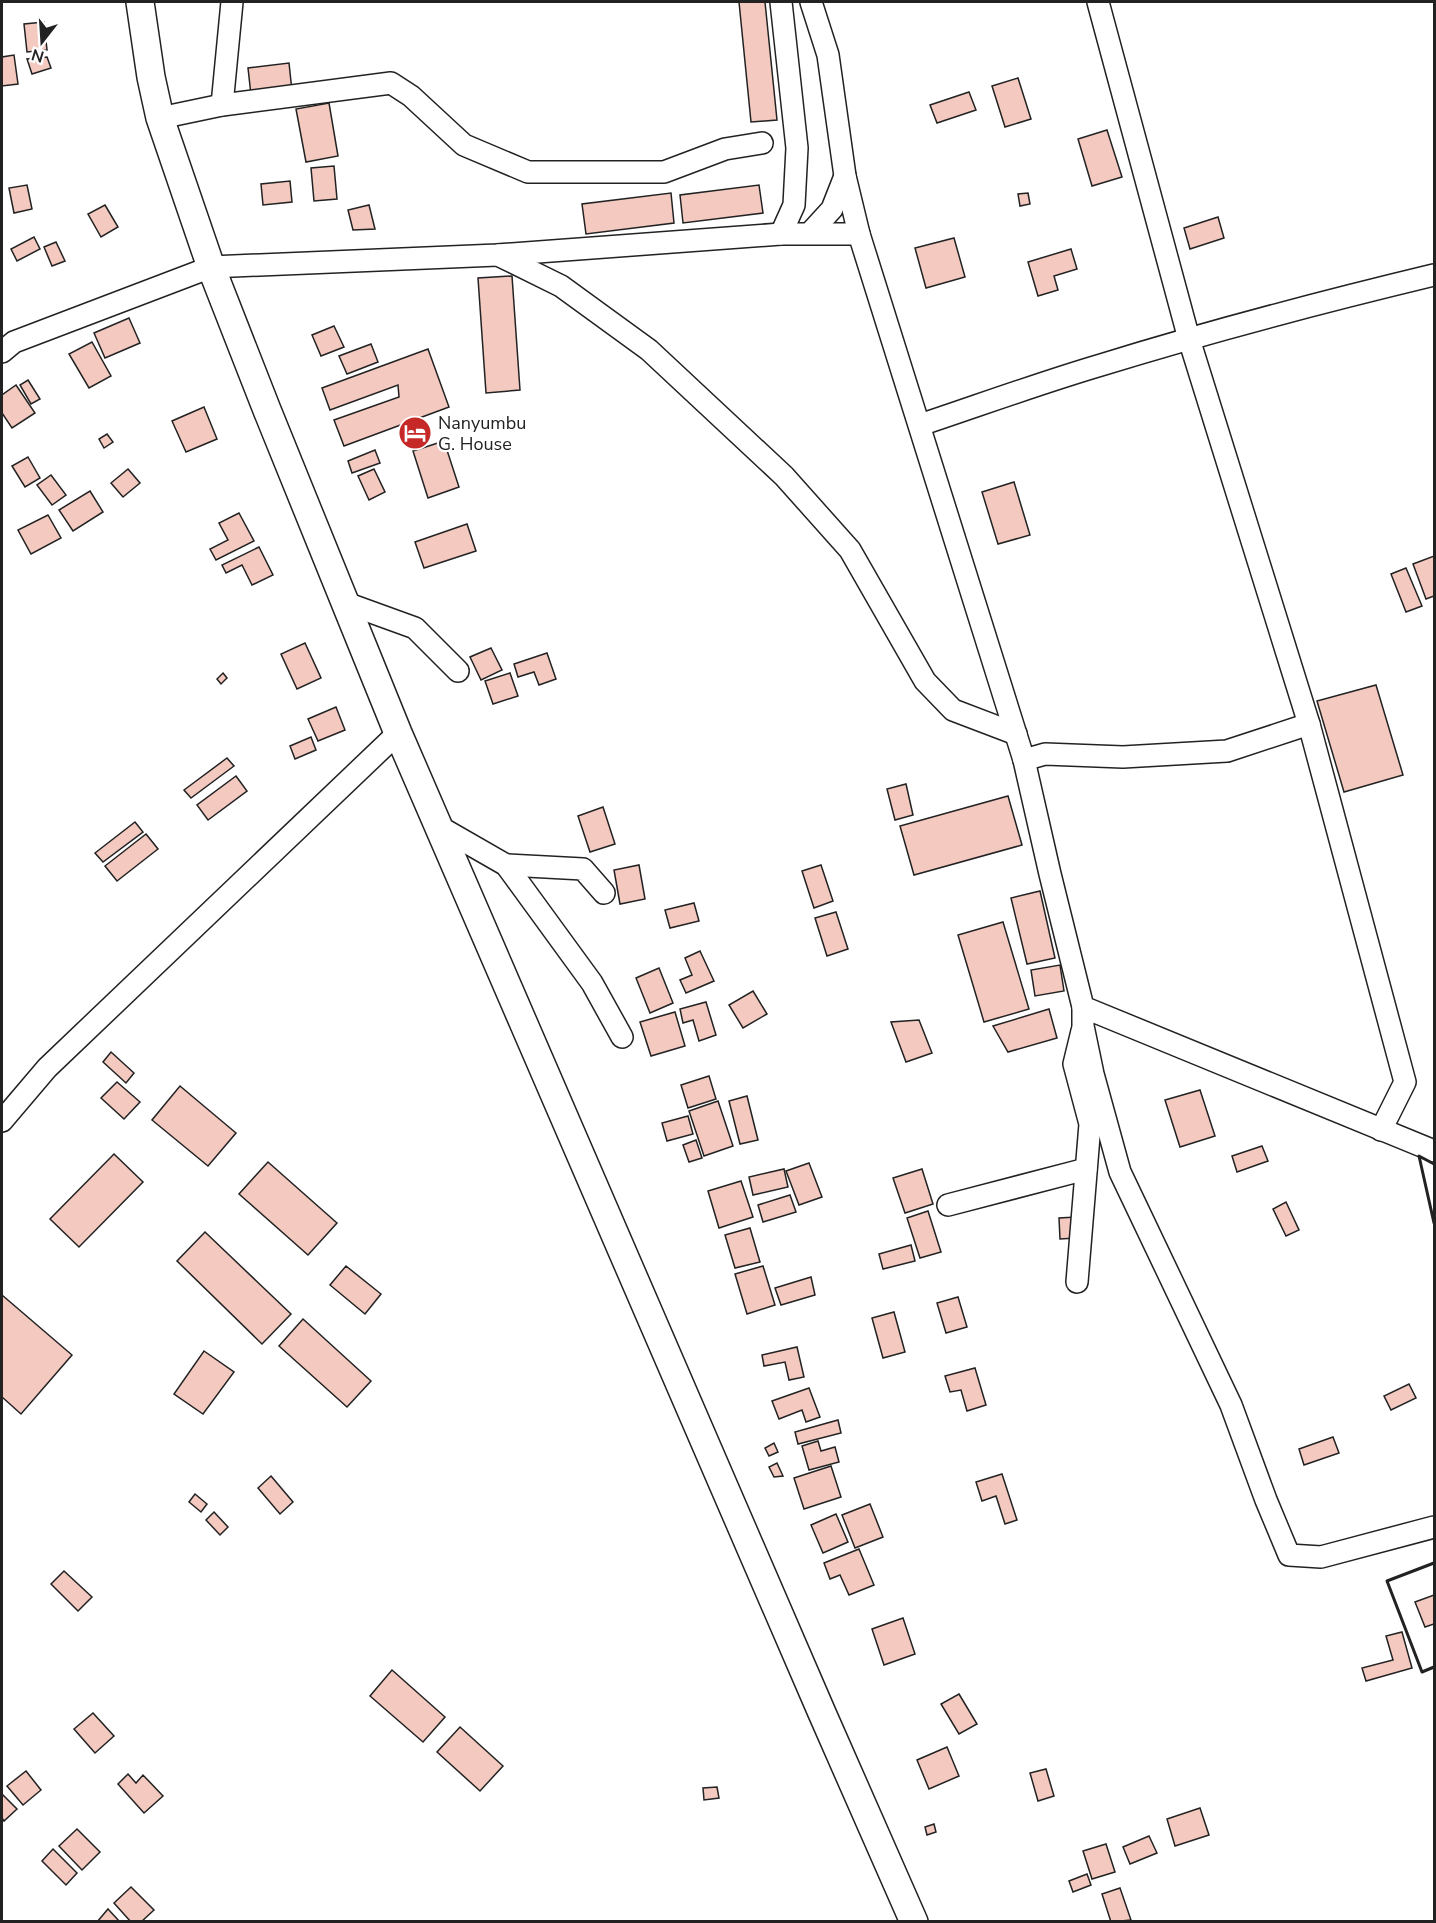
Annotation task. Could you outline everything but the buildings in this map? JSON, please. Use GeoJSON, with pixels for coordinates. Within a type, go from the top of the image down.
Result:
{"type":"FeatureCollection","features":[{"type":"Feature","properties":{"kind":"main road"},"geometry":{"type":"LineString","coordinates":[[140,2],[160,118],[211,267],[398,733],[817,1702],[915,1922]]}},
{"type":"Feature","properties":{"kind":"street"},"geometry":{"type":"LineString","coordinates":[[222,105],[232,2]]}},
{"type":"Feature","properties":{"kind":"street"},"geometry":{"type":"LineString","coordinates":[[780,234],[794,205],[797,148],[781,2]]}},
{"type":"Feature","properties":{"kind":"street"},"geometry":{"type":"LineString","coordinates":[[811,2],[828,55],[845,176],[859,234],[1024,760],[1083,1016],[1093,1074],[1120,1172],[1231,1405],[1289,1555],[1321,1557],[1434,1527]]}},
{"type":"Feature","properties":{"kind":"street"},"geometry":{"type":"LineString","coordinates":[[1098,2],[1189,339],[1309,724],[1405,1082],[1382,1130]]}},
{"type":"Feature","properties":{"kind":"street"},"geometry":{"type":"LineString","coordinates":[[160,118],[222,105],[391,83],[411,96],[464,145],[528,172],[664,172],[725,149],[762,142]]}},
{"type":"Feature","properties":{"kind":"street"},"geometry":{"type":"LineString","coordinates":[[810,233],[832,209],[845,176]]}},
{"type":"Feature","properties":{"kind":"street"},"geometry":{"type":"LineString","coordinates":[[6,342],[211,267],[497,255],[780,234],[859,234]]}},
{"type":"Feature","properties":{"kind":"street"},"geometry":{"type":"LineString","coordinates":[[497,255],[561,286],[649,350],[784,476],[850,550],[925,681],[953,710],[1016,734]]}},
{"type":"Feature","properties":{"kind":"street"},"geometry":{"type":"LineString","coordinates":[[920,425],[1099,365],[1309,305],[1434,275]]}},
{"type":"Feature","properties":{"kind":"street"},"geometry":{"type":"LineString","coordinates":[[346,603],[415,628],[458,671]]}},
{"type":"Feature","properties":{"kind":"street"},"geometry":{"type":"LineString","coordinates":[[1024,760],[1045,754],[1123,757],[1227,750],[1309,724]]}},
{"type":"Feature","properties":{"kind":"street"},"geometry":{"type":"LineString","coordinates":[[2,1121],[47,1068],[398,733]]}},
{"type":"Feature","properties":{"kind":"street"},"geometry":{"type":"LineString","coordinates":[[438,826],[506,866],[592,983],[622,1037]]}},
{"type":"Feature","properties":{"kind":"street"},"geometry":{"type":"LineString","coordinates":[[506,866],[584,869],[604,893]]}},
{"type":"Feature","properties":{"kind":"street"},"geometry":{"type":"LineString","coordinates":[[1083,1016],[1434,1151]]}},
{"type":"Feature","properties":{"kind":"street"},"geometry":{"type":"LineString","coordinates":[[1077,1282],[1090,1124],[1074,1064],[1083,1016]]}},
{"type":"Feature","properties":{"kind":"street"},"geometry":{"type":"LineString","coordinates":[[948,1205],[1086,1169]]}},
{"type":"Feature","properties":{"kind":"wall"},"geometry":{"type":"LineString","coordinates":[[1434,1164],[1419,1156],[1434,1223]]}},
{"type":"Feature","properties":{"kind":"wall"},"geometry":{"type":"LineString","coordinates":[[1434,1563],[1387,1581],[1422,1672],[1434,1667]]}},
{"type":"Feature","properties":{"kind":"place","name":"Nanyumbu G. House"},"geometry":{"type":"Point","coordinates":[415,433]}}]}
